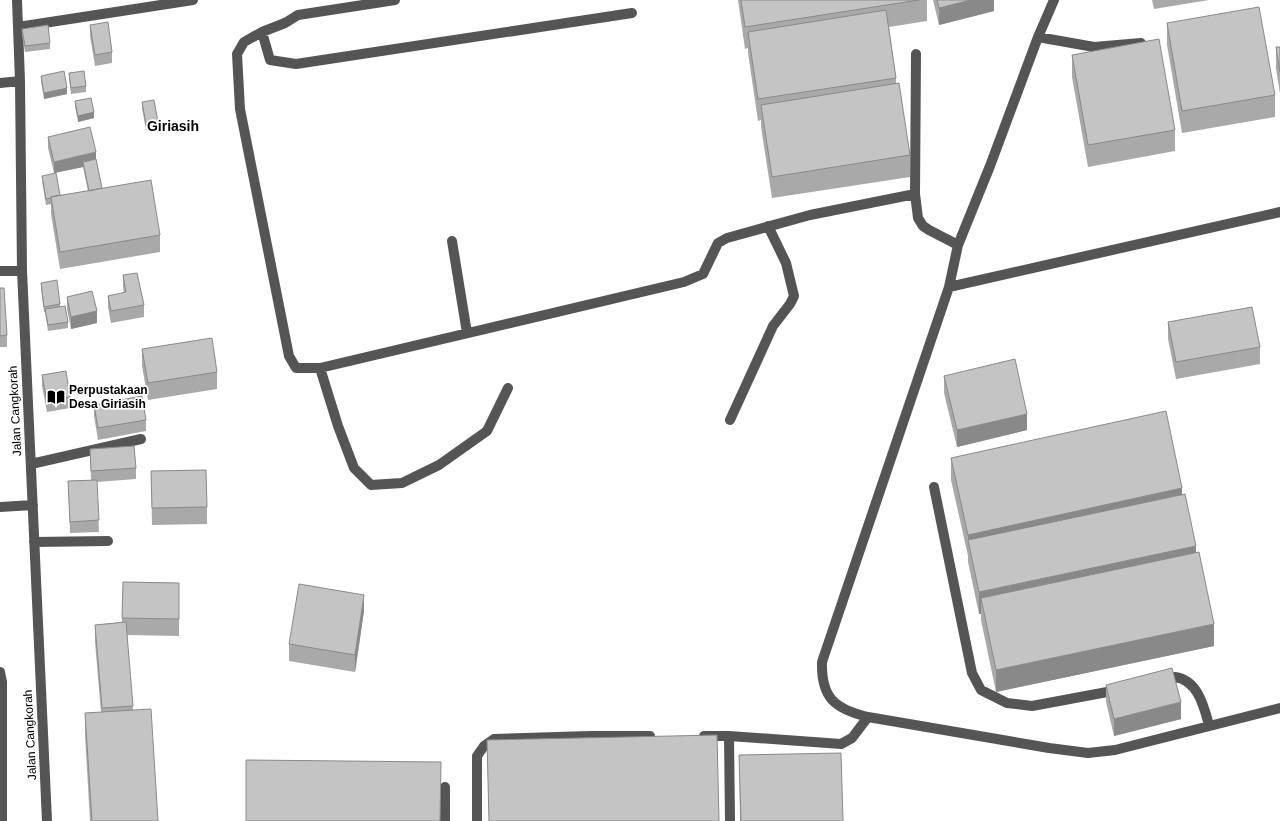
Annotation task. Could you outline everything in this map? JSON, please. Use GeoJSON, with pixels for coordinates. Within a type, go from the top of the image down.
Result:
{"type":"FeatureCollection","features":[{"type":"Feature","properties":{"kind":"street","name":"Jalan Cangkorah"},"geometry":{"type":"LineString","coordinates":[[17,0],[20,81],[22,271],[47,821]]}},
{"type":"Feature","properties":{"kind":"street"},"geometry":{"type":"LineString","coordinates":[[18,27],[193,0]]}},
{"type":"Feature","properties":{"kind":"street"},"geometry":{"type":"LineString","coordinates":[[395,0],[298,15],[285,23],[262,32],[244,42],[237,54],[240,109],[288,356],[296,368],[320,368],[684,282],[702,274],[718,243],[727,238],[810,215],[914,194]]}},
{"type":"Feature","properties":{"kind":"street"},"geometry":{"type":"LineString","coordinates":[[1054,0],[1038,37],[990,166],[958,245],[949,287],[822,662],[824,685],[830,697],[838,707],[850,713],[1049,748],[1088,753],[1116,750],[1280,708]]}},
{"type":"Feature","properties":{"kind":"street"},"geometry":{"type":"LineString","coordinates":[[262,32],[270,60],[296,64],[632,13]]}},
{"type":"Feature","properties":{"kind":"street"},"geometry":{"type":"LineString","coordinates":[[1038,37],[1094,47],[1141,43]]}},
{"type":"Feature","properties":{"kind":"street"},"geometry":{"type":"LineString","coordinates":[[916,54],[914,194],[918,218],[923,226],[958,245]]}},
{"type":"Feature","properties":{"kind":"street"},"geometry":{"type":"LineString","coordinates":[[0,83],[20,81]]}},
{"type":"Feature","properties":{"kind":"street"},"geometry":{"type":"LineString","coordinates":[[949,287],[1280,212]]}},
{"type":"Feature","properties":{"kind":"street"},"geometry":{"type":"LineString","coordinates":[[730,420],[773,326],[790,304],[794,296],[786,262],[768,226]]}},
{"type":"Feature","properties":{"kind":"street"},"geometry":{"type":"LineString","coordinates":[[452,241],[467,334]]}},
{"type":"Feature","properties":{"kind":"street"},"geometry":{"type":"LineString","coordinates":[[0,271],[22,271]]}},
{"type":"Feature","properties":{"kind":"street"},"geometry":{"type":"LineString","coordinates":[[320,368],[338,426],[354,468],[371,485],[402,483],[439,465],[487,431],[508,388]]}},
{"type":"Feature","properties":{"kind":"street"},"geometry":{"type":"LineString","coordinates":[[31,464],[141,439]]}},
{"type":"Feature","properties":{"kind":"street"},"geometry":{"type":"LineString","coordinates":[[934,487],[972,673],[981,690],[1007,702],[1032,706],[1128,688]]}},
{"type":"Feature","properties":{"kind":"street"},"geometry":{"type":"LineString","coordinates":[[0,507],[33,505]]}},
{"type":"Feature","properties":{"kind":"street"},"geometry":{"type":"LineString","coordinates":[[34,542],[108,541]]}},
{"type":"Feature","properties":{"kind":"street"},"geometry":{"type":"LineString","coordinates":[[0,672],[2,682],[2,821]]}},
{"type":"Feature","properties":{"kind":"street"},"geometry":{"type":"LineString","coordinates":[[1151,682],[1174,677],[1189,682],[1203,702],[1209,725]]}},
{"type":"Feature","properties":{"kind":"street"},"geometry":{"type":"LineString","coordinates":[[690,736],[729,736],[841,744],[852,738],[868,717]]}},
{"type":"Feature","properties":{"kind":"street"},"geometry":{"type":"LineString","coordinates":[[477,821],[477,756],[484,746],[494,739],[590,736],[660,736]]}},
{"type":"Feature","properties":{"kind":"street"},"geometry":{"type":"LineString","coordinates":[[729,736],[730,821]]}},
{"type":"Feature","properties":{"kind":"street"},"geometry":{"type":"LineString","coordinates":[[445,787],[445,821]]}},
{"type":"Feature","properties":{"kind":"building"},"geometry":{"type":"Polygon","coordinates":[[[741,0],[919,0],[745,27],[741,0]]]}},
{"type":"Feature","properties":{"kind":"building"},"geometry":{"type":"Polygon","coordinates":[[[937,0],[971,0],[939,8],[937,0]]]}},
{"type":"Feature","properties":{"kind":"building"},"geometry":{"type":"Polygon","coordinates":[[[1259,7],[1275,95],[1182,111],[1167,23],[1259,7]]]}},
{"type":"Feature","properties":{"kind":"building"},"geometry":{"type":"Polygon","coordinates":[[[886,10],[896,78],[758,99],[748,32],[886,10]]]}},
{"type":"Feature","properties":{"kind":"building"},"geometry":{"type":"Polygon","coordinates":[[[108,22],[112,52],[95,55],[90,25],[108,22]]]}},
{"type":"Feature","properties":{"kind":"building"},"geometry":{"type":"Polygon","coordinates":[[[48,25],[50,43],[25,46],[22,29],[48,25]]]}},
{"type":"Feature","properties":{"kind":"building"},"geometry":{"type":"Polygon","coordinates":[[[1159,39],[1175,130],[1088,145],[1072,55],[1159,39]]]}},
{"type":"Feature","properties":{"kind":"building"},"geometry":{"type":"Polygon","coordinates":[[[1276,47],[1280,47],[1280,72],[1276,47]]]}},
{"type":"Feature","properties":{"kind":"building"},"geometry":{"type":"Polygon","coordinates":[[[64,71],[67,88],[44,93],[41,76],[64,71]]]}},
{"type":"Feature","properties":{"kind":"building"},"geometry":{"type":"Polygon","coordinates":[[[84,71],[86,86],[71,88],[69,73],[84,71]]]}},
{"type":"Feature","properties":{"kind":"building"},"geometry":{"type":"Polygon","coordinates":[[[899,83],[910,155],[772,177],[761,105],[899,83]]]}},
{"type":"Feature","properties":{"kind":"building"},"geometry":{"type":"Polygon","coordinates":[[[91,98],[94,112],[78,116],[75,101],[91,98]]]}},
{"type":"Feature","properties":{"kind":"building"},"geometry":{"type":"Polygon","coordinates":[[[154,100],[158,122],[146,124],[142,102],[154,100]]]}},
{"type":"Feature","properties":{"kind":"building"},"geometry":{"type":"Polygon","coordinates":[[[90,127],[96,152],[54,162],[48,137],[90,127]]]}},
{"type":"Feature","properties":{"kind":"building"},"geometry":{"type":"Polygon","coordinates":[[[96,159],[102,188],[89,191],[83,162],[96,159]]]}},
{"type":"Feature","properties":{"kind":"building"},"geometry":{"type":"Polygon","coordinates":[[[56,173],[60,195],[46,199],[42,176],[56,173]]]}},
{"type":"Feature","properties":{"kind":"building"},"geometry":{"type":"Polygon","coordinates":[[[151,180],[160,235],[60,252],[51,197],[151,180]]]}},
{"type":"Feature","properties":{"kind":"building"},"geometry":{"type":"Polygon","coordinates":[[[137,273],[144,305],[111,311],[108,296],[126,292],[123,275],[137,273]]]}},
{"type":"Feature","properties":{"kind":"building"},"geometry":{"type":"Polygon","coordinates":[[[57,280],[60,304],[44,307],[41,283],[57,280]]]}},
{"type":"Feature","properties":{"kind":"building"},"geometry":{"type":"Polygon","coordinates":[[[0,288],[4,288],[7,335],[0,336],[0,288]]]}},
{"type":"Feature","properties":{"kind":"building"},"geometry":{"type":"Polygon","coordinates":[[[92,291],[97,311],[71,317],[67,297],[92,291]]]}},
{"type":"Feature","properties":{"kind":"building"},"geometry":{"type":"Polygon","coordinates":[[[65,306],[68,322],[48,325],[45,309],[65,306]]]}},
{"type":"Feature","properties":{"kind":"building"},"geometry":{"type":"Polygon","coordinates":[[[1252,307],[1260,347],[1176,362],[1168,322],[1252,307]]]}},
{"type":"Feature","properties":{"kind":"building"},"geometry":{"type":"Polygon","coordinates":[[[212,338],[217,372],[148,383],[142,349],[212,338]]]}},
{"type":"Feature","properties":{"kind":"building"},"geometry":{"type":"Polygon","coordinates":[[[1015,359],[1027,414],[957,430],[944,376],[1015,359]]]}},
{"type":"Feature","properties":{"kind":"building"},"geometry":{"type":"Polygon","coordinates":[[[66,371],[70,397],[47,401],[42,375],[66,371]]]}},
{"type":"Feature","properties":{"kind":"building"},"geometry":{"type":"Polygon","coordinates":[[[142,396],[146,420],[98,428],[94,405],[142,396]]]}},
{"type":"Feature","properties":{"kind":"building"},"geometry":{"type":"Polygon","coordinates":[[[1166,411],[1182,488],[968,535],[951,458],[1166,411]]]}},
{"type":"Feature","properties":{"kind":"building"},"geometry":{"type":"Polygon","coordinates":[[[134,446],[136,468],[91,471],[90,449],[134,446]]]}},
{"type":"Feature","properties":{"kind":"building"},"geometry":{"type":"Polygon","coordinates":[[[206,470],[207,507],[152,508],[151,471],[206,470]]]}},
{"type":"Feature","properties":{"kind":"building"},"geometry":{"type":"Polygon","coordinates":[[[97,480],[99,520],[70,522],[68,481],[97,480]]]}},
{"type":"Feature","properties":{"kind":"building"},"geometry":{"type":"Polygon","coordinates":[[[1185,494],[1196,546],[979,592],[968,540],[1185,494]]]}},
{"type":"Feature","properties":{"kind":"building"},"geometry":{"type":"Polygon","coordinates":[[[1199,552],[1214,624],[996,670],[981,598],[1199,552]]]}},
{"type":"Feature","properties":{"kind":"building"},"geometry":{"type":"Polygon","coordinates":[[[123,582],[179,583],[179,619],[122,618],[123,582]]]}},
{"type":"Feature","properties":{"kind":"building"},"geometry":{"type":"Polygon","coordinates":[[[299,584],[364,595],[355,655],[289,644],[299,584]]]}},
{"type":"Feature","properties":{"kind":"building"},"geometry":{"type":"Polygon","coordinates":[[[126,622],[133,706],[102,708],[95,625],[126,622]]]}},
{"type":"Feature","properties":{"kind":"building"},"geometry":{"type":"Polygon","coordinates":[[[1172,668],[1181,702],[1114,719],[1106,685],[1172,668]]]}},
{"type":"Feature","properties":{"kind":"building"},"geometry":{"type":"Polygon","coordinates":[[[151,709],[158,821],[92,821],[85,713],[151,709]]]}},
{"type":"Feature","properties":{"kind":"building"},"geometry":{"type":"Polygon","coordinates":[[[717,735],[719,821],[489,821],[487,740],[717,735]]]}},
{"type":"Feature","properties":{"kind":"building"},"geometry":{"type":"Polygon","coordinates":[[[841,753],[843,821],[741,821],[739,755],[841,753]]]}},
{"type":"Feature","properties":{"kind":"building"},"geometry":{"type":"Polygon","coordinates":[[[246,760],[441,762],[440,821],[246,821],[246,760]]]}},
{"type":"Feature","properties":{"kind":"place","name":"Perpustakaan Desa Giriasih"},"geometry":{"type":"Point","coordinates":[56,397]}},
{"type":"Feature","properties":{"kind":"district","name":"Giriasih"},"geometry":{"type":"Point","coordinates":[173,126]}}]}
